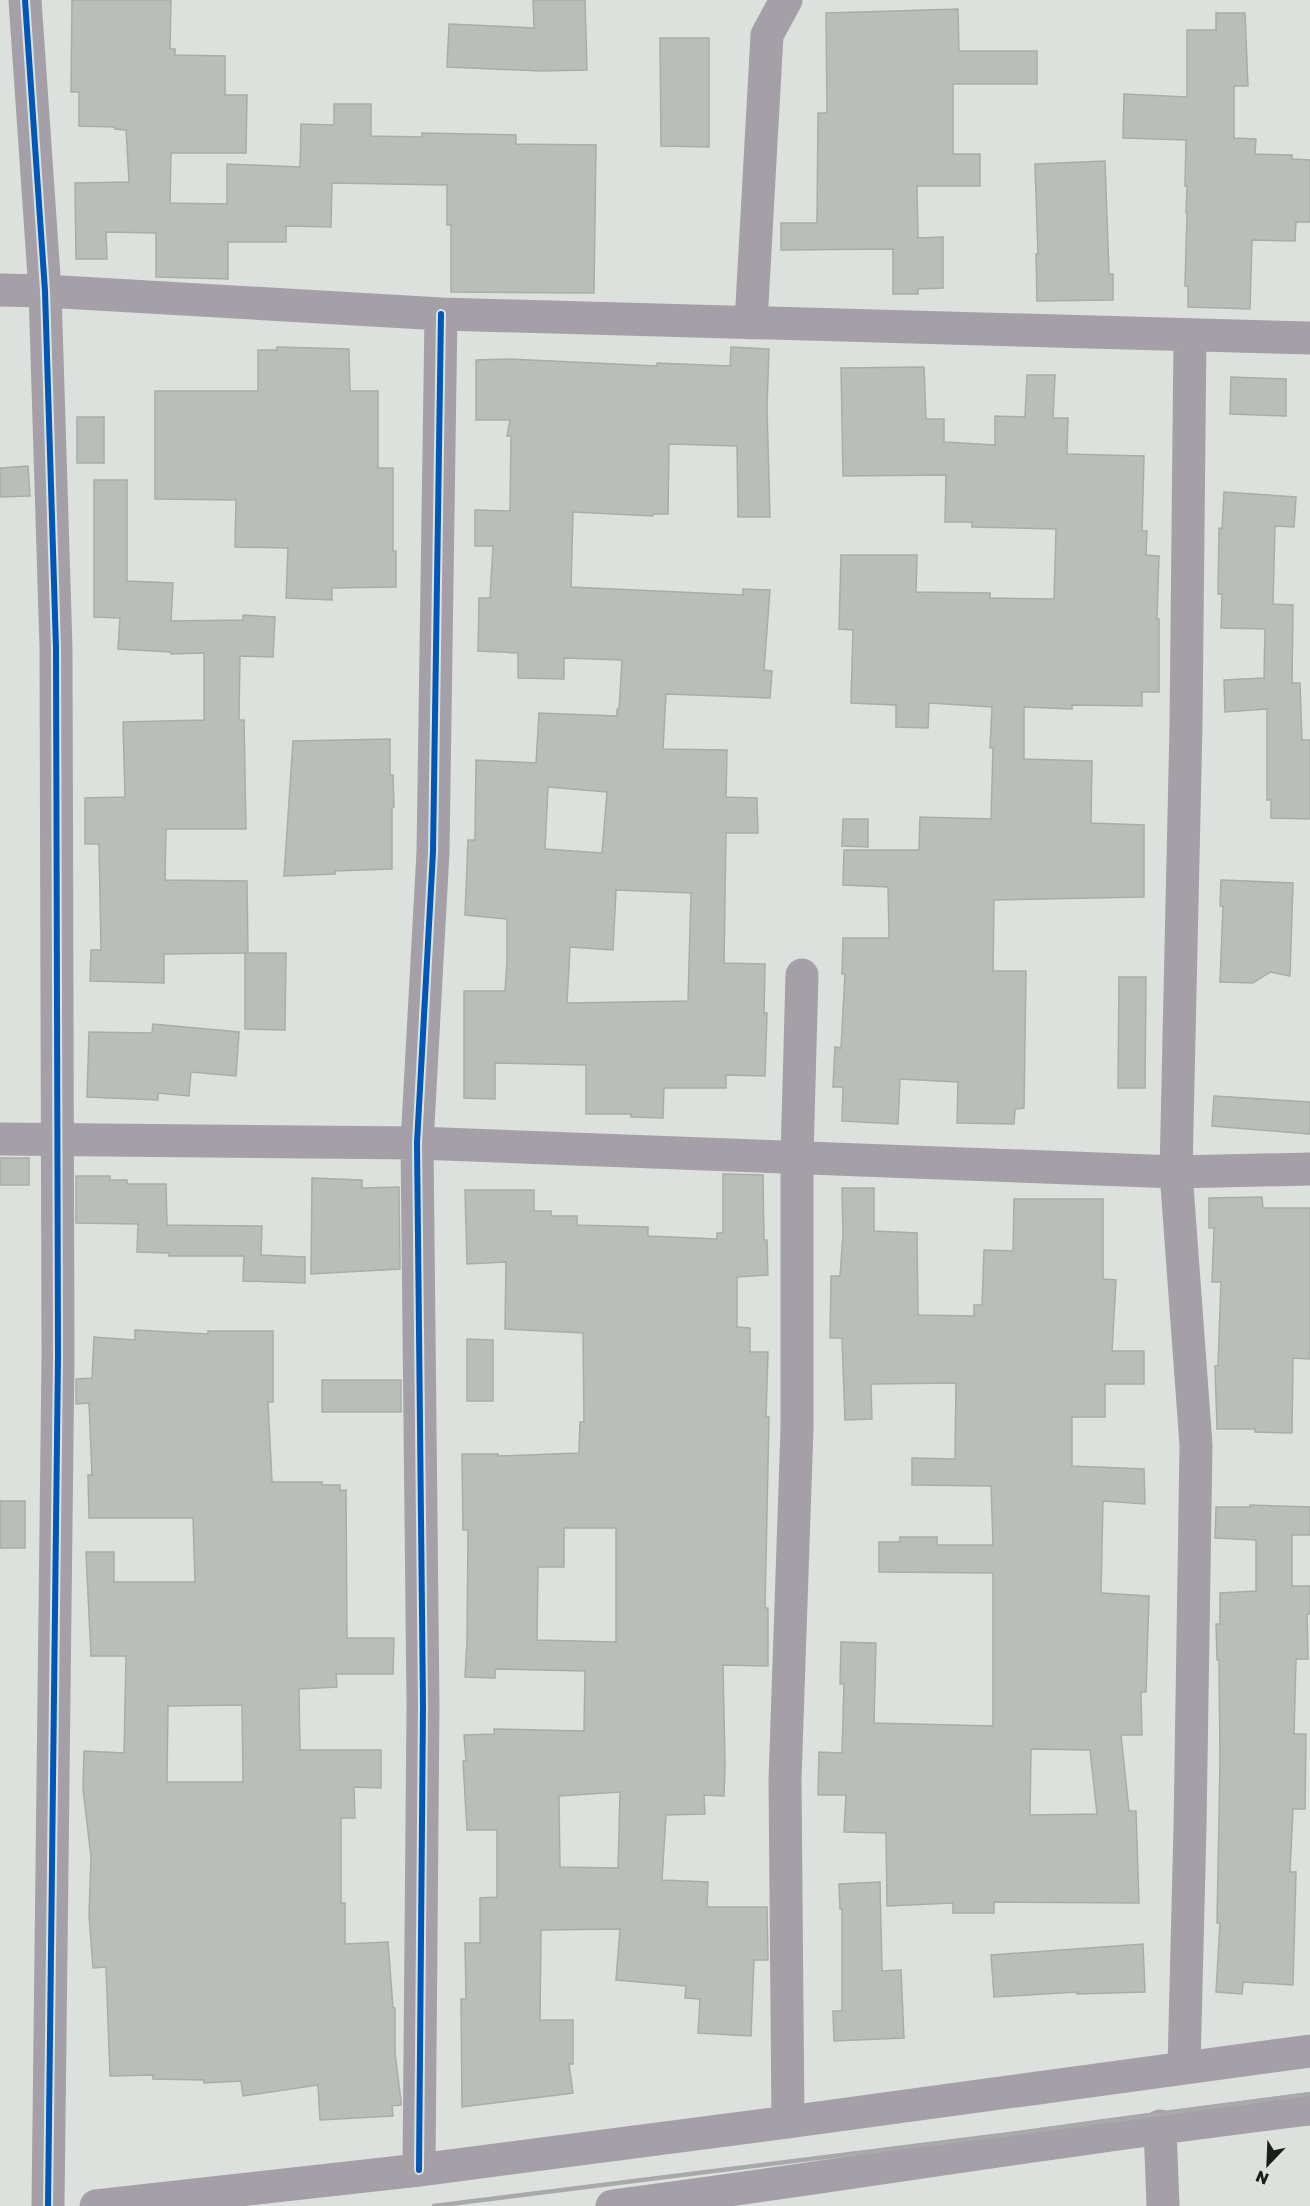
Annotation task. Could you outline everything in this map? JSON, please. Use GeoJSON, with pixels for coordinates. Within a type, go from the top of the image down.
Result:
{"type":"FeatureCollection","features":[{"type":"Feature","properties":{"kind":"street"},"geometry":{"type":"LineString","coordinates":[[25,0],[45,291],[56,648],[58,1380],[48,2206]]}},
{"type":"Feature","properties":{"kind":"street"},"geometry":{"type":"LineString","coordinates":[[751,322],[767,35],[786,0]]}},
{"type":"Feature","properties":{"kind":"street"},"geometry":{"type":"LineString","coordinates":[[0,290],[441,314],[1310,338]]}},
{"type":"Feature","properties":{"kind":"street"},"geometry":{"type":"LineString","coordinates":[[419,2169],[423,1705],[417,1143],[433,852],[441,314]]}},
{"type":"Feature","properties":{"kind":"street"},"geometry":{"type":"LineString","coordinates":[[1184,2067],[1196,1444],[1176,1172],[1186,725],[1190,336]]}},
{"type":"Feature","properties":{"kind":"street"},"geometry":{"type":"LineString","coordinates":[[788,2122],[785,1780],[797,1428],[797,1157],[802,975]]}},
{"type":"Feature","properties":{"kind":"street"},"geometry":{"type":"LineString","coordinates":[[0,1139],[417,1143],[1176,1172],[1310,1169]]}},
{"type":"Feature","properties":{"kind":"street"},"geometry":{"type":"LineString","coordinates":[[96,2206],[419,2169],[788,2122],[1310,2051]]}},
{"type":"Feature","properties":{"kind":"street"},"geometry":{"type":"LineString","coordinates":[[612,2206],[790,2194],[1160,2126],[1310,2109]]}},
{"type":"Feature","properties":{"kind":"street"},"geometry":{"type":"LineString","coordinates":[[1160,2126],[1163,2206]]}},
{"type":"Feature","properties":{"kind":"building"},"geometry":{"type":"Polygon","coordinates":[[[72,0],[171,0],[170,49],[175,49],[175,55],[225,56],[225,95],[247,95],[246,153],[171,153],[170,203],[227,204],[227,164],[300,167],[301,124],[334,125],[334,104],[371,104],[371,136],[422,137],[422,133],[516,135],[516,144],[596,145],[594,293],[451,292],[451,225],[447,225],[447,185],[332,183],[331,227],[286,226],[286,242],[228,242],[228,279],[156,277],[156,233],[106,232],[107,259],[76,259],[75,183],[129,182],[126,130],[115,129],[115,127],[79,126],[79,92],[71,92],[72,0]]]}},
{"type":"Feature","properties":{"kind":"building"},"geometry":{"type":"Polygon","coordinates":[[[533,0],[585,0],[587,70],[542,71],[447,67],[449,24],[534,28],[533,0]]]}},
{"type":"Feature","properties":{"kind":"building"},"geometry":{"type":"Polygon","coordinates":[[[958,9],[959,51],[1037,51],[1037,84],[953,84],[953,154],[980,154],[980,186],[917,186],[918,238],[943,237],[943,288],[918,289],[918,294],[893,294],[893,249],[781,250],[781,223],[817,223],[818,113],[827,113],[826,13],[958,9]]]}},
{"type":"Feature","properties":{"kind":"building"},"geometry":{"type":"Polygon","coordinates":[[[1216,13],[1245,13],[1248,86],[1234,86],[1234,138],[1256,139],[1255,154],[1292,155],[1292,159],[1310,160],[1310,222],[1296,222],[1295,241],[1252,240],[1250,309],[1188,307],[1188,286],[1185,286],[1186,140],[1123,138],[1124,94],[1187,97],[1187,30],[1216,30],[1216,13]]]}},
{"type":"Feature","properties":{"kind":"building"},"geometry":{"type":"Polygon","coordinates":[[[660,38],[709,38],[709,147],[661,146],[660,38]]]}},
{"type":"Feature","properties":{"kind":"building"},"geometry":{"type":"Polygon","coordinates":[[[1105,161],[1109,274],[1113,274],[1113,300],[1037,301],[1035,164],[1105,161]]]}},
{"type":"Feature","properties":{"kind":"building"},"geometry":{"type":"Polygon","coordinates":[[[277,347],[349,349],[350,391],[378,391],[378,468],[393,468],[393,551],[396,551],[396,587],[332,588],[332,600],[286,598],[288,548],[235,547],[236,500],[155,499],[155,391],[258,391],[258,350],[277,350],[277,347]]]}},
{"type":"Feature","properties":{"kind":"building"},"geometry":{"type":"Polygon","coordinates":[[[731,347],[769,349],[767,407],[770,517],[738,517],[737,446],[669,444],[668,514],[653,514],[653,516],[573,512],[571,587],[743,595],[743,589],[770,590],[764,670],[772,671],[770,698],[666,694],[663,749],[727,750],[726,797],[757,798],[758,833],[726,833],[724,963],[765,964],[764,1013],[767,1013],[765,1076],[726,1075],[726,1088],[664,1088],[663,1118],[631,1117],[631,1114],[586,1114],[586,1065],[495,1063],[495,1099],[464,1098],[464,991],[505,991],[507,961],[507,919],[465,915],[468,840],[475,840],[476,760],[536,763],[539,713],[617,716],[622,660],[564,658],[564,679],[518,678],[518,653],[478,651],[479,598],[490,598],[493,546],[475,546],[475,510],[510,511],[511,436],[507,436],[510,420],[476,420],[476,360],[730,366],[731,347]],[[548,787],[545,849],[602,853],[607,792],[548,787]],[[616,890],[613,950],[570,947],[567,1003],[688,1001],[691,893],[616,890]]]}},
{"type":"Feature","properties":{"kind":"building"},"geometry":{"type":"Polygon","coordinates":[[[924,367],[926,419],[944,419],[944,442],[995,445],[995,416],[1025,417],[1027,375],[1055,375],[1053,418],[1068,418],[1067,454],[1144,456],[1142,531],[1147,531],[1146,555],[1159,556],[1157,619],[1159,619],[1159,692],[1142,692],[1142,706],[1072,705],[1072,709],[1024,707],[1024,759],[1092,761],[1091,823],[1144,825],[1144,897],[994,900],[993,971],[1026,971],[1024,1108],[1015,1109],[1014,1124],[957,1123],[958,1082],[900,1079],[898,1124],[842,1121],[843,1087],[833,1087],[835,1047],[841,1048],[845,974],[842,974],[843,938],[889,938],[888,887],[843,885],[844,850],[919,850],[920,817],[991,819],[993,748],[990,748],[992,707],[929,703],[928,728],[896,727],[896,705],[851,703],[853,630],[839,629],[841,555],[917,555],[916,592],[990,593],[990,598],[1054,599],[1056,529],[972,527],[972,522],[945,522],[946,475],[843,476],[841,368],[924,367]]]}},
{"type":"Feature","properties":{"kind":"building"},"geometry":{"type":"Polygon","coordinates":[[[1231,377],[1286,379],[1286,416],[1230,414],[1231,377]]]}},
{"type":"Feature","properties":{"kind":"building"},"geometry":{"type":"Polygon","coordinates":[[[77,417],[104,417],[104,463],[77,463],[77,417]]]}},
{"type":"Feature","properties":{"kind":"building"},"geometry":{"type":"Polygon","coordinates":[[[28,466],[30,496],[0,497],[0,468],[28,466]]]}},
{"type":"Feature","properties":{"kind":"building"},"geometry":{"type":"Polygon","coordinates":[[[94,480],[127,480],[127,581],[173,583],[171,621],[243,620],[243,615],[275,617],[273,657],[240,656],[239,720],[244,720],[246,829],[166,829],[165,880],[247,881],[248,953],[164,954],[164,983],[90,981],[91,950],[101,950],[99,844],[85,844],[85,798],[125,797],[123,722],[204,720],[204,653],[171,654],[171,652],[118,649],[120,618],[94,617],[94,480]]]}},
{"type":"Feature","properties":{"kind":"building"},"geometry":{"type":"Polygon","coordinates":[[[1224,492],[1296,497],[1294,527],[1275,526],[1273,604],[1293,605],[1292,683],[1300,683],[1302,740],[1310,740],[1310,819],[1271,818],[1271,800],[1267,800],[1267,709],[1225,712],[1224,680],[1264,678],[1265,629],[1221,628],[1222,594],[1218,594],[1219,528],[1222,529],[1224,492]]]}},
{"type":"Feature","properties":{"kind":"building"},"geometry":{"type":"Polygon","coordinates":[[[390,739],[390,775],[393,775],[394,807],[392,807],[392,869],[284,876],[293,741],[390,739]]]}},
{"type":"Feature","properties":{"kind":"building"},"geometry":{"type":"Polygon","coordinates":[[[843,819],[868,819],[868,847],[842,846],[843,819]]]}},
{"type":"Feature","properties":{"kind":"building"},"geometry":{"type":"Polygon","coordinates":[[[1221,880],[1293,883],[1290,976],[1270,972],[1253,983],[1220,982],[1223,906],[1220,906],[1221,880]]]}},
{"type":"Feature","properties":{"kind":"building"},"geometry":{"type":"Polygon","coordinates":[[[245,953],[286,953],[285,1030],[245,1029],[245,953]]]}},
{"type":"Feature","properties":{"kind":"building"},"geometry":{"type":"Polygon","coordinates":[[[1119,977],[1146,977],[1145,1088],[1118,1088],[1119,977]]]}},
{"type":"Feature","properties":{"kind":"building"},"geometry":{"type":"Polygon","coordinates":[[[153,1024],[239,1032],[236,1076],[191,1072],[189,1096],[158,1093],[158,1100],[87,1097],[89,1032],[152,1033],[153,1024]]]}},
{"type":"Feature","properties":{"kind":"building"},"geometry":{"type":"Polygon","coordinates":[[[1214,1096],[1310,1102],[1310,1134],[1212,1126],[1214,1096]]]}},
{"type":"Feature","properties":{"kind":"building"},"geometry":{"type":"Polygon","coordinates":[[[0,1158],[29,1158],[29,1185],[0,1185],[0,1158]]]}},
{"type":"Feature","properties":{"kind":"building"},"geometry":{"type":"Polygon","coordinates":[[[723,1174],[763,1175],[764,1240],[767,1240],[768,1275],[737,1277],[737,1327],[750,1328],[750,1352],[768,1352],[765,1608],[768,1608],[768,1666],[723,1665],[724,1796],[704,1795],[705,1814],[666,1815],[662,1880],[708,1882],[707,1907],[767,1907],[768,1960],[754,1960],[751,2036],[698,2033],[700,1999],[685,1998],[686,1986],[616,1980],[620,1929],[541,1930],[540,2020],[573,2020],[573,2064],[569,2064],[573,2093],[462,2107],[461,1999],[466,1999],[465,1943],[480,1943],[480,1898],[497,1897],[497,1830],[467,1830],[463,1761],[466,1761],[464,1735],[494,1734],[494,1729],[584,1731],[585,1671],[495,1669],[495,1678],[465,1677],[468,1530],[463,1530],[462,1454],[498,1454],[498,1456],[579,1453],[580,1422],[584,1422],[583,1333],[505,1329],[506,1262],[467,1264],[465,1190],[534,1190],[534,1211],[551,1211],[551,1216],[577,1216],[577,1225],[648,1227],[648,1236],[717,1239],[717,1233],[723,1233],[723,1174]],[[564,1528],[564,1567],[538,1567],[537,1640],[616,1642],[616,1528],[564,1528]],[[620,1792],[559,1796],[560,1867],[618,1868],[620,1792]]]}},
{"type":"Feature","properties":{"kind":"building"},"geometry":{"type":"Polygon","coordinates":[[[76,1176],[110,1176],[110,1180],[127,1180],[127,1184],[166,1184],[167,1225],[262,1226],[261,1255],[305,1257],[305,1283],[243,1281],[244,1256],[169,1256],[169,1253],[137,1252],[138,1224],[76,1223],[76,1176]]]}},
{"type":"Feature","properties":{"kind":"building"},"geometry":{"type":"Polygon","coordinates":[[[312,1178],[362,1180],[362,1188],[399,1187],[400,1269],[311,1274],[312,1178]]]}},
{"type":"Feature","properties":{"kind":"building"},"geometry":{"type":"Polygon","coordinates":[[[842,1188],[874,1188],[874,1231],[917,1233],[918,1315],[974,1316],[974,1305],[982,1305],[984,1250],[1013,1251],[1014,1199],[1103,1199],[1103,1279],[1116,1280],[1112,1351],[1144,1351],[1144,1384],[1105,1384],[1105,1417],[1072,1417],[1072,1466],[1144,1469],[1145,1504],[1103,1501],[1101,1593],[1149,1596],[1146,1692],[1141,1692],[1142,1735],[1121,1735],[1129,1811],[1136,1811],[1139,1903],[994,1902],[994,1913],[953,1913],[953,1903],[887,1906],[886,1833],[844,1832],[846,1795],[818,1795],[819,1752],[842,1753],[844,1684],[840,1684],[841,1642],[876,1643],[874,1723],[993,1726],[993,1573],[879,1572],[879,1542],[900,1542],[900,1537],[937,1537],[937,1545],[993,1545],[991,1486],[912,1485],[912,1458],[955,1459],[956,1383],[871,1384],[872,1419],[845,1420],[842,1338],[830,1338],[831,1276],[840,1276],[843,1234],[842,1188]],[[1031,1749],[1030,1815],[1097,1814],[1090,1750],[1031,1749]]]}},
{"type":"Feature","properties":{"kind":"building"},"geometry":{"type":"Polygon","coordinates":[[[1262,1197],[1263,1208],[1310,1208],[1310,1359],[1293,1358],[1292,1433],[1255,1432],[1255,1429],[1217,1429],[1215,1366],[1218,1366],[1221,1282],[1212,1282],[1214,1228],[1209,1228],[1209,1198],[1262,1197]]]}},
{"type":"Feature","properties":{"kind":"building"},"geometry":{"type":"Polygon","coordinates":[[[135,1330],[208,1334],[208,1331],[273,1331],[273,1402],[268,1402],[272,1482],[322,1482],[322,1485],[340,1485],[340,1491],[346,1490],[347,1638],[394,1638],[393,1674],[336,1674],[337,1687],[299,1689],[300,1750],[381,1750],[381,1788],[354,1787],[355,1818],[341,1818],[341,1903],[345,1903],[345,1944],[388,1942],[393,2008],[395,2008],[395,2053],[401,2101],[401,2105],[392,2106],[393,2116],[320,2120],[318,2085],[243,2096],[241,2081],[204,2083],[204,2080],[153,2079],[153,2075],[110,2076],[106,1967],[93,1968],[89,1915],[91,1857],[83,1789],[84,1751],[124,1753],[126,1656],[91,1656],[86,1552],[114,1552],[114,1582],[195,1582],[193,1518],[89,1518],[88,1475],[92,1475],[89,1403],[76,1404],[76,1379],[92,1378],[94,1337],[135,1340],[135,1330]],[[242,1705],[168,1706],[167,1782],[243,1782],[242,1705]]]}},
{"type":"Feature","properties":{"kind":"building"},"geometry":{"type":"Polygon","coordinates":[[[467,1339],[493,1340],[493,1401],[467,1401],[467,1339]]]}},
{"type":"Feature","properties":{"kind":"building"},"geometry":{"type":"Polygon","coordinates":[[[322,1380],[401,1380],[401,1412],[322,1412],[322,1380]]]}},
{"type":"Feature","properties":{"kind":"building"},"geometry":{"type":"Polygon","coordinates":[[[0,1501],[25,1501],[25,1548],[0,1548],[0,1501]]]}},
{"type":"Feature","properties":{"kind":"building"},"geometry":{"type":"Polygon","coordinates":[[[1250,1505],[1310,1507],[1310,1535],[1292,1535],[1292,1586],[1310,1586],[1310,1614],[1307,1614],[1308,1659],[1296,1659],[1294,1734],[1306,1734],[1305,1809],[1293,1809],[1290,1872],[1296,1872],[1293,1985],[1243,1982],[1242,1994],[1216,1992],[1220,1923],[1217,1923],[1220,1761],[1219,1660],[1217,1660],[1216,1624],[1220,1624],[1220,1593],[1256,1591],[1256,1540],[1215,1538],[1216,1507],[1250,1507],[1250,1505]]]}},
{"type":"Feature","properties":{"kind":"building"},"geometry":{"type":"Polygon","coordinates":[[[880,1882],[882,1971],[901,1970],[904,2038],[834,2041],[833,2011],[842,2011],[842,1909],[840,1909],[839,1884],[880,1882]]]}},
{"type":"Feature","properties":{"kind":"building"},"geometry":{"type":"Polygon","coordinates":[[[1143,1944],[1145,1992],[1077,1994],[1077,1992],[994,1997],[991,1955],[1143,1944]]]}},
{"type":"Feature","properties":{"kind":"railway"},"geometry":{"type":"LineString","coordinates":[[434,2206],[1310,2094]]}},
{"type":"Feature","properties":{"kind":"cycle path"},"geometry":{"type":"LineString","coordinates":[[25,0],[45,291],[56,648],[58,1356],[48,2206]]}},
{"type":"Feature","properties":{"kind":"cycle path"},"geometry":{"type":"LineString","coordinates":[[419,2170],[423,1705],[417,1143],[433,852],[441,314]]}}]}
